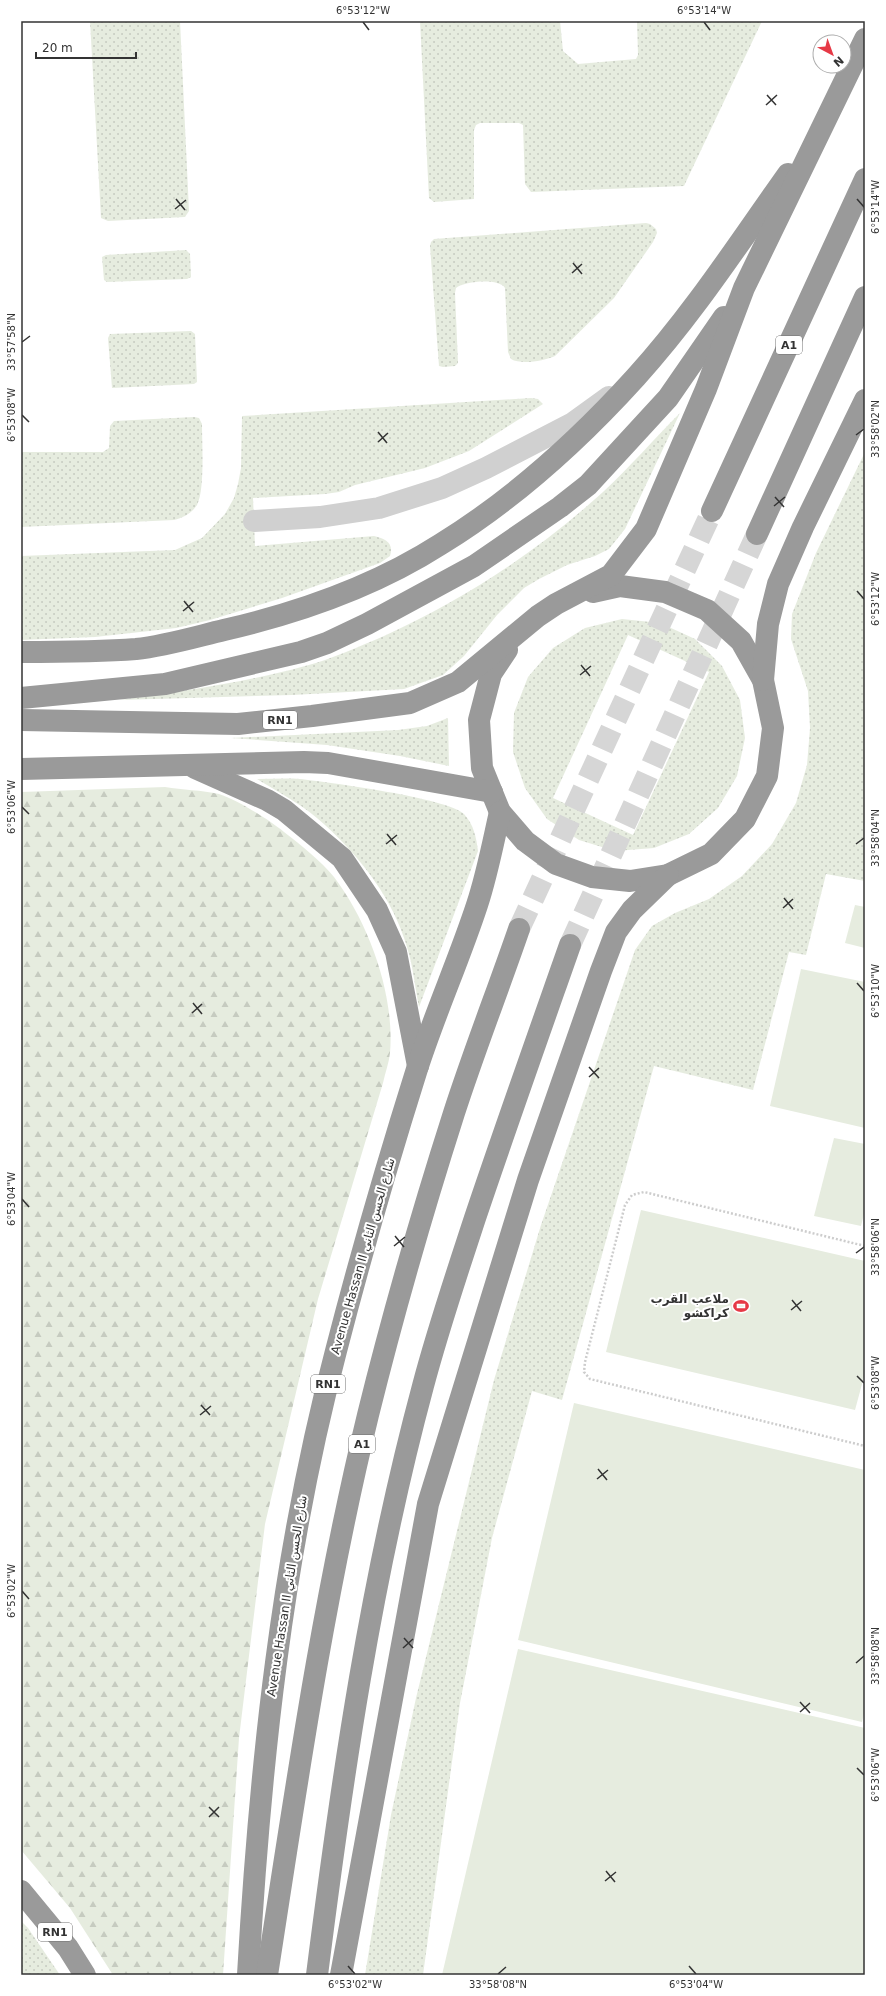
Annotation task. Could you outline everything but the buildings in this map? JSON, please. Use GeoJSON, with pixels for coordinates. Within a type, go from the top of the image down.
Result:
{"type":"FeatureCollection","features":[{"type":"Feature","properties":{"kind":"highway"},"geometry":{"type":"LineString","coordinates":[[865,38],[744,288],[706,389],[646,529],[628,555],[611,575],[575,596],[556,604],[538,616],[517,634],[491,674],[479,720],[482,768],[496,802],[524,841],[556,864],[592,877],[630,881],[668,875],[711,854],[745,819],[767,776],[773,728],[763,680],[768,624],[778,584],[803,527],[865,400]]}},
{"type":"Feature","properties":{"kind":"highway"},"geometry":{"type":"LineString","coordinates":[[21,652],[137,648],[185,640],[260,622],[317,603],[359,586],[400,567],[440,545],[486,514],[539,471],[583,432],[637,376],[692,310],[826,119]]}},
{"type":"Feature","properties":{"kind":"highway","name":"A1"},"geometry":{"type":"LineString","coordinates":[[712,511],[865,179]]}},
{"type":"Feature","properties":{"kind":"highway"},"geometry":{"type":"LineString","coordinates":[[21,698],[165,684],[301,652],[327,644],[474,566],[560,507],[588,485],[668,398],[744,288]]}},
{"type":"Feature","properties":{"kind":"highway"},"geometry":{"type":"LineString","coordinates":[[757,534],[865,297]]}},
{"type":"Feature","properties":{"kind":"highway"},"geometry":{"type":"LineString","coordinates":[[575,596],[620,586],[665,592],[707,610],[741,641],[763,680]]}},
{"type":"Feature","properties":{"kind":"highway","name":"RN1"},"geometry":{"type":"LineString","coordinates":[[21,720],[238,724],[410,703],[458,682],[517,634]]}},
{"type":"Feature","properties":{"kind":"highway"},"geometry":{"type":"LineString","coordinates":[[21,769],[304,762],[328,763],[496,802]]}},
{"type":"Feature","properties":{"kind":"highway"},"geometry":{"type":"LineString","coordinates":[[190,766],[267,800],[284,810],[342,858],[377,910],[396,952],[418,1067]]}},
{"type":"Feature","properties":{"kind":"highway","name":"Avenue Hassan II شارع الحسن الثاني"},"geometry":{"type":"LineString","coordinates":[[248,1975],[265,1755],[278,1640],[297,1520],[335,1353],[418,1067],[477,906],[486,875],[496,802]]}},
{"type":"Feature","properties":{"kind":"highway"},"geometry":{"type":"LineString","coordinates":[[341,1975],[428,1504],[528,1180],[601,971],[616,932],[632,910],[668,875]]}},
{"type":"Feature","properties":{"kind":"highway","name":"A1"},"geometry":{"type":"LineString","coordinates":[[267,1975],[301,1753],[333,1577],[368,1416],[402,1284],[455,1112],[519,929]]}},
{"type":"Feature","properties":{"kind":"highway"},"geometry":{"type":"LineString","coordinates":[[317,1975],[333,1853],[374,1598],[423,1385],[460,1264],[508,1119],[570,945]]}},
{"type":"Feature","properties":{"kind":"highway","name":"RN1"},"geometry":{"type":"LineString","coordinates":[[21,1891],[68,1948],[85,1975]]}},
{"type":"Feature","properties":{"kind":"lane"},"geometry":{"type":"LineString","coordinates":[[254,521],[320,517],[379,508],[442,488],[486,468],[573,423],[637,376]]}},
{"type":"Feature","properties":{"kind":"path"},"geometry":{"type":"LineString","coordinates":[[865,1246],[644,1192],[632,1195],[625,1205],[585,1362],[584,1372],[590,1379],[865,1446]]}},
{"type":"Feature","properties":{"kind":"green space"},"geometry":{"type":"Polygon","coordinates":[[[90,21],[180,21],[189,211],[185,217],[108,221],[101,218],[90,21]]]}},
{"type":"Feature","properties":{"kind":"green space"},"geometry":{"type":"Polygon","coordinates":[[[420,21],[560,21],[563,51],[578,64],[636,59],[638,55],[637,21],[762,21],[684,186],[531,192],[525,184],[523,125],[519,123],[480,123],[476,125],[474,130],[474,199],[434,202],[429,198],[420,21]]]}},
{"type":"Feature","properties":{"kind":"green space"},"geometry":{"type":"Polygon","coordinates":[[[646,223],[650,224],[656,229],[657,233],[653,242],[614,298],[555,356],[533,362],[521,362],[511,359],[508,352],[505,288],[496,283],[474,282],[456,288],[455,293],[458,363],[455,366],[439,366],[430,246],[434,239],[646,223]]]}},
{"type":"Feature","properties":{"kind":"green space"},"geometry":{"type":"Polygon","coordinates":[[[186,250],[190,254],[191,277],[187,279],[107,282],[104,280],[102,257],[106,255],[186,250]]]}},
{"type":"Feature","properties":{"kind":"green space"},"geometry":{"type":"Polygon","coordinates":[[[191,331],[195,334],[197,382],[194,384],[112,388],[108,338],[110,334],[191,331]]]}},
{"type":"Feature","properties":{"kind":"green space"},"geometry":{"type":"Polygon","coordinates":[[[531,398],[538,399],[543,404],[469,451],[425,468],[355,485],[339,492],[253,498],[255,546],[374,536],[388,542],[391,548],[390,556],[380,563],[282,598],[210,620],[176,628],[95,637],[21,640],[21,556],[175,550],[202,538],[225,514],[234,498],[241,468],[242,416],[531,398]]]}},
{"type":"Feature","properties":{"kind":"green space"},"geometry":{"type":"Polygon","coordinates":[[[680,413],[625,529],[609,549],[595,556],[567,565],[524,588],[497,615],[464,656],[443,675],[404,689],[292,695],[120,700],[236,682],[305,666],[345,652],[414,622],[443,607],[499,573],[553,534],[603,492],[680,413]]]}},
{"type":"Feature","properties":{"kind":"green space"},"geometry":{"type":"Polygon","coordinates":[[[199,418],[202,424],[202,478],[200,498],[197,505],[187,515],[174,520],[21,527],[21,452],[103,452],[109,448],[110,426],[114,421],[199,418]]]}},
{"type":"Feature","properties":{"kind":"green space"},"geometry":{"type":"Polygon","coordinates":[[[865,452],[865,881],[826,874],[806,955],[789,952],[753,1090],[654,1066],[562,1400],[532,1391],[492,1538],[460,1703],[423,1975],[365,1975],[391,1815],[416,1698],[494,1380],[541,1225],[635,950],[652,926],[675,913],[709,899],[742,876],[772,844],[796,803],[807,765],[810,728],[808,691],[791,639],[792,614],[816,553],[865,452]]]}},
{"type":"Feature","properties":{"kind":"green space"},"geometry":{"type":"Polygon","coordinates":[[[622,619],[660,623],[695,639],[722,666],[740,700],[745,738],[737,776],[718,808],[689,834],[654,848],[615,851],[579,840],[547,819],[525,788],[513,752],[514,713],[528,677],[553,648],[585,628],[622,619]],[[628,635],[553,798],[633,835],[709,672],[628,635]]]}},
{"type":"Feature","properties":{"kind":"green space"},"geometry":{"type":"Polygon","coordinates":[[[448,718],[449,766],[400,756],[327,745],[231,738],[398,730],[427,726],[448,718]]]}},
{"type":"Feature","properties":{"kind":"green space"},"geometry":{"type":"Polygon","coordinates":[[[257,779],[300,779],[335,783],[412,797],[453,808],[464,814],[470,822],[474,831],[478,851],[419,1007],[411,962],[401,929],[374,880],[351,851],[317,818],[292,800],[257,779]]]}},
{"type":"Feature","properties":{"kind":"green space"},"geometry":{"type":"Polygon","coordinates":[[[165,787],[219,794],[235,801],[278,827],[310,853],[329,871],[347,895],[377,960],[384,984],[390,1031],[390,1053],[388,1064],[318,1299],[265,1524],[239,1738],[223,1975],[113,1975],[70,1908],[21,1850],[21,792],[165,787]]]}},
{"type":"Feature","properties":{"kind":"green space"},"geometry":{"type":"Polygon","coordinates":[[[855,905],[865,907],[865,948],[845,943],[855,905]]]}},
{"type":"Feature","properties":{"kind":"green space"},"geometry":{"type":"Polygon","coordinates":[[[801,969],[865,982],[865,1128],[770,1106],[801,969]]]}},
{"type":"Feature","properties":{"kind":"green space"},"geometry":{"type":"Polygon","coordinates":[[[834,1138],[865,1144],[865,1210],[861,1226],[814,1216],[834,1138]]]}},
{"type":"Feature","properties":{"kind":"green space","name":"ملاعب القرب كراكشو"},"geometry":{"type":"Polygon","coordinates":[[[641,1210],[865,1261],[865,1373],[855,1410],[606,1352],[641,1210]]]}},
{"type":"Feature","properties":{"kind":"green space"},"geometry":{"type":"Polygon","coordinates":[[[574,1403],[865,1470],[865,1710],[862,1722],[518,1640],[574,1403]]]}},
{"type":"Feature","properties":{"kind":"green space"},"geometry":{"type":"Polygon","coordinates":[[[518,1649],[865,1728],[865,1975],[442,1975],[518,1649]]]}},
{"type":"Feature","properties":{"kind":"green space"},"geometry":{"type":"Polygon","coordinates":[[[21,1921],[28,1928],[60,1975],[21,1975],[21,1921]]]}},
{"type":"Feature","properties":{"kind":"tunnel"},"geometry":{"type":"LineString","coordinates":[[519,929],[712,511]]}},
{"type":"Feature","properties":{"kind":"tunnel"},"geometry":{"type":"LineString","coordinates":[[570,945],[757,534]]}},
{"type":"Feature","properties":{"kind":"place","name":"ملاعب القرب كراكشو"},"geometry":{"type":"Point","coordinates":[741,1306]}}]}
